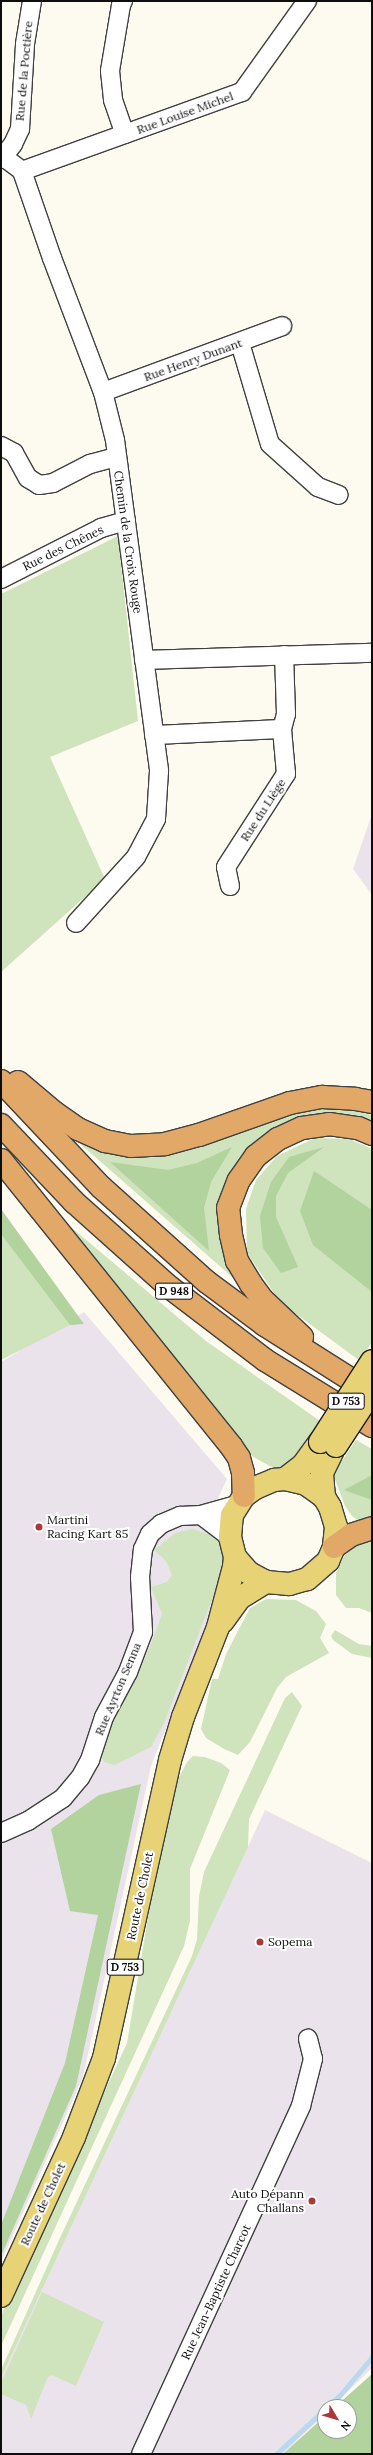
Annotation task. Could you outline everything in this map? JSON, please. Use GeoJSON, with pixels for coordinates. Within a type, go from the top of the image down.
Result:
{"type":"FeatureCollection","features":[{"type":"Feature","properties":{"kind":"highway"},"geometry":{"type":"LineString","coordinates":[[1,1068],[55,1113],[78,1129],[105,1141],[131,1146],[165,1144],[199,1135],[290,1103],[322,1097],[355,1099],[372,1102]]}},
{"type":"Feature","properties":{"kind":"highway","name":"D 948"},"geometry":{"type":"LineString","coordinates":[[1,1080],[101,1186],[207,1282],[265,1325],[340,1374],[372,1392]]}},
{"type":"Feature","properties":{"kind":"highway"},"geometry":{"type":"LineString","coordinates":[[340,1374],[262,1299],[251,1284],[237,1260],[230,1235],[228,1208],[239,1180],[252,1162],[278,1139],[302,1128],[330,1124],[358,1128],[372,1134]]}},
{"type":"Feature","properties":{"kind":"highway","name":"D 948"},"geometry":{"type":"LineString","coordinates":[[1,1125],[74,1202],[168,1286],[266,1360],[372,1426]]}},
{"type":"Feature","properties":{"kind":"highway"},"geometry":{"type":"LineString","coordinates":[[1,1160],[231,1446],[239,1458],[243,1473],[241,1501]]}},
{"type":"Feature","properties":{"kind":"highway"},"geometry":{"type":"LineString","coordinates":[[334,1547],[351,1535],[372,1528]]}},
{"type":"Feature","properties":{"kind":"main road","name":"D 753"},"geometry":{"type":"LineString","coordinates":[[324,1497],[322,1473],[327,1446],[372,1361]]}},
{"type":"Feature","properties":{"kind":"main road","name":"D 753"},"geometry":{"type":"LineString","coordinates":[[285,1479],[327,1446],[372,1392]]}},
{"type":"Feature","properties":{"kind":"main road"},"geometry":{"type":"LineString","coordinates":[[285,1479],[306,1484],[324,1497],[335,1522],[334,1547],[328,1561],[307,1579],[289,1584],[266,1582],[249,1573],[232,1547],[230,1523],[241,1501],[264,1483],[285,1479]]}},
{"type":"Feature","properties":{"kind":"main road","name":"Route de Cholet"},"geometry":{"type":"LineString","coordinates":[[1,2296],[74,2137],[102,2064],[111,2030],[170,1760],[197,1680],[218,1627],[232,1547]]}},
{"type":"Feature","properties":{"kind":"main road","name":"Route de Cholet"},"geometry":{"type":"LineString","coordinates":[[218,1627],[240,1598],[266,1582]]}},
{"type":"Feature","properties":{"kind":"street","name":"Rue de la Poctière"},"geometry":{"type":"LineString","coordinates":[[2,157],[20,129],[25,44],[32,1]]}},
{"type":"Feature","properties":{"kind":"street"},"geometry":{"type":"LineString","coordinates":[[123,1],[121,5],[110,72],[113,100],[125,134]]}},
{"type":"Feature","properties":{"kind":"street","name":"Rue Louise Michel"},"geometry":{"type":"LineString","coordinates":[[22,171],[242,92],[307,1]]}},
{"type":"Feature","properties":{"kind":"street"},"geometry":{"type":"LineString","coordinates":[[2,157],[22,171]]}},
{"type":"Feature","properties":{"kind":"street","name":"Chemin de la Croix Rouge"},"geometry":{"type":"LineString","coordinates":[[22,171],[52,258],[103,392],[117,457],[159,771],[156,819],[136,857],[76,923]]}},
{"type":"Feature","properties":{"kind":"street","name":"Rue Henry Dunant"},"geometry":{"type":"LineString","coordinates":[[103,392],[240,343],[282,326]]}},
{"type":"Feature","properties":{"kind":"street"},"geometry":{"type":"LineString","coordinates":[[240,343],[270,444],[318,487],[339,495]]}},
{"type":"Feature","properties":{"kind":"street"},"geometry":{"type":"LineString","coordinates":[[1,446],[14,453],[28,478],[39,485],[53,483],[90,464],[117,457]]}},
{"type":"Feature","properties":{"kind":"street","name":"Rue des Chênes"},"geometry":{"type":"LineString","coordinates":[[1,579],[101,528],[126,521]]}},
{"type":"Feature","properties":{"kind":"street"},"geometry":{"type":"LineString","coordinates":[[144,660],[372,653]]}},
{"type":"Feature","properties":{"kind":"street","name":"Rue du Liège"},"geometry":{"type":"LineString","coordinates":[[230,886],[226,867],[286,774],[282,729],[286,714],[284,655]]}},
{"type":"Feature","properties":{"kind":"street"},"geometry":{"type":"LineString","coordinates":[[154,735],[282,729]]}},
{"type":"Feature","properties":{"kind":"street","name":"Rue Ayrton Senna"},"geometry":{"type":"LineString","coordinates":[[1,1833],[28,1821],[64,1798],[80,1778],[90,1760],[104,1717],[128,1672],[143,1632],[140,1577],[143,1549],[150,1534],[161,1524],[180,1516],[201,1515],[241,1501]]}},
{"type":"Feature","properties":{"kind":"street"},"geometry":{"type":"LineString","coordinates":[[201,1515],[232,1547]]}},
{"type":"Feature","properties":{"kind":"street","name":"Rue Jean-Baptiste Charcot"},"geometry":{"type":"LineString","coordinates":[[141,2454],[301,2106],[313,2059],[308,2039]]}},
{"type":"Feature","properties":{"kind":"shaded area"},"geometry":{"type":"Polygon","coordinates":[[[372,814],[372,895],[353,869],[372,814]]]}},
{"type":"Feature","properties":{"kind":"shaded area"},"geometry":{"type":"Polygon","coordinates":[[[84,1312],[227,1479],[204,1528],[224,1543],[228,1558],[212,1611],[151,1766],[83,2077],[1,2262],[1,1362],[84,1312]]]}},
{"type":"Feature","properties":{"kind":"shaded area"},"geometry":{"type":"Polygon","coordinates":[[[265,1810],[372,1863],[372,2368],[340,2399],[317,2399],[317,2422],[283,2454],[1,2454],[1,2378],[265,1810]]]}},
{"type":"Feature","properties":{"kind":"green space"},"geometry":{"type":"Polygon","coordinates":[[[118,536],[138,721],[50,757],[105,879],[1,972],[1,594],[118,536]]]}},
{"type":"Feature","properties":{"kind":"green space"},"geometry":{"type":"Polygon","coordinates":[[[341,1108],[372,1115],[372,1121],[341,1115],[296,1121],[230,1188],[247,1290],[69,1134],[116,1152],[149,1158],[191,1148],[287,1115],[311,1109],[341,1108]]]}},
{"type":"Feature","properties":{"kind":"green space"},"geometry":{"type":"Polygon","coordinates":[[[315,1138],[349,1139],[372,1149],[372,1342],[360,1361],[280,1302],[247,1253],[246,1209],[256,1180],[277,1156],[315,1138]]]}},
{"type":"Feature","properties":{"kind":"green space"},"geometry":{"type":"Polygon","coordinates":[[[232,1147],[211,1182],[204,1208],[209,1251],[110,1162],[168,1170],[197,1163],[232,1147]]]}},
{"type":"Feature","properties":{"kind":"green space"},"geometry":{"type":"Polygon","coordinates":[[[324,1147],[288,1173],[276,1196],[276,1217],[298,1267],[281,1273],[263,1248],[260,1216],[271,1182],[289,1157],[324,1147]]]}},
{"type":"Feature","properties":{"kind":"green space"},"geometry":{"type":"Polygon","coordinates":[[[314,1171],[372,1210],[372,1292],[313,1245],[300,1211],[314,1171]]]}},
{"type":"Feature","properties":{"kind":"green space"},"geometry":{"type":"Polygon","coordinates":[[[1,1209],[84,1324],[70,1325],[1,1234],[1,1209]]]}},
{"type":"Feature","properties":{"kind":"green space"},"geometry":{"type":"Polygon","coordinates":[[[65,1222],[206,1341],[320,1421],[294,1465],[275,1469],[252,1456],[65,1222]]]}},
{"type":"Feature","properties":{"kind":"green space"},"geometry":{"type":"Polygon","coordinates":[[[1,1229],[70,1325],[1,1360],[1,1229]]]}},
{"type":"Feature","properties":{"kind":"green space"},"geometry":{"type":"Polygon","coordinates":[[[356,1440],[372,1449],[372,1519],[359,1521],[352,1516],[345,1506],[333,1474],[356,1440]]]}},
{"type":"Feature","properties":{"kind":"green space"},"geometry":{"type":"Polygon","coordinates":[[[372,1475],[372,1500],[344,1490],[372,1475]]]}},
{"type":"Feature","properties":{"kind":"green space"},"geometry":{"type":"Polygon","coordinates":[[[192,1529],[212,1535],[219,1543],[223,1556],[221,1576],[164,1723],[151,1747],[115,1765],[104,1762],[100,1754],[113,1721],[150,1647],[162,1614],[151,1587],[167,1582],[172,1575],[166,1561],[154,1550],[175,1533],[192,1529]]]}},
{"type":"Feature","properties":{"kind":"green space"},"geometry":{"type":"Polygon","coordinates":[[[372,1542],[372,1613],[359,1608],[346,1608],[336,1595],[336,1573],[344,1556],[358,1544],[372,1542]]]}},
{"type":"Feature","properties":{"kind":"green space"},"geometry":{"type":"Polygon","coordinates":[[[266,1599],[296,1600],[316,1611],[326,1624],[320,1638],[329,1653],[286,1677],[277,1688],[250,1742],[238,1755],[224,1749],[206,1738],[201,1729],[212,1679],[218,1679],[226,1654],[250,1608],[266,1599]]]}},
{"type":"Feature","properties":{"kind":"green space"},"geometry":{"type":"Polygon","coordinates":[[[335,1630],[359,1644],[372,1646],[372,1658],[352,1654],[333,1640],[331,1636],[335,1630]]]}},
{"type":"Feature","properties":{"kind":"green space"},"geometry":{"type":"Polygon","coordinates":[[[292,1692],[302,1706],[249,1819],[248,1847],[1,2378],[1,2370],[59,2240],[192,1956],[197,1939],[199,1896],[204,1872],[285,1698],[292,1692]]]}},
{"type":"Feature","properties":{"kind":"green space"},"geometry":{"type":"Polygon","coordinates":[[[193,1756],[205,1757],[221,1763],[230,1770],[190,1869],[190,1921],[184,1946],[1,2346],[1,2316],[127,2043],[156,1870],[178,1779],[187,1762],[193,1756]]]}},
{"type":"Feature","properties":{"kind":"green space"},"geometry":{"type":"Polygon","coordinates":[[[141,1784],[76,2086],[1,2256],[1,2225],[65,2063],[98,1915],[70,1911],[51,1829],[99,1795],[141,1784]]]}},
{"type":"Feature","properties":{"kind":"green space"},"geometry":{"type":"Polygon","coordinates":[[[42,2292],[104,2322],[76,2386],[52,2375],[48,2377],[31,2419],[26,2405],[1,2394],[1,2383],[42,2292]]]}},
{"type":"Feature","properties":{"kind":"green space"},"geometry":{"type":"Polygon","coordinates":[[[372,2374],[372,2454],[283,2454],[317,2423],[317,2439],[357,2439],[357,2399],[344,2399],[372,2374]]]}},
{"type":"Feature","properties":{"kind":"waterway"},"geometry":{"type":"LineString","coordinates":[[336,2399],[372,2357]]}},
{"type":"Feature","properties":{"kind":"waterway"},"geometry":{"type":"LineString","coordinates":[[276,2454],[317,2416]]}},
{"type":"Feature","properties":{"kind":"place","name":"Martini Racing Kart 85"},"geometry":{"type":"Point","coordinates":[39,1527]}},
{"type":"Feature","properties":{"kind":"place","name":"Sopema"},"geometry":{"type":"Point","coordinates":[260,1942]}},
{"type":"Feature","properties":{"kind":"place","name":"Auto Dépann Challans"},"geometry":{"type":"Point","coordinates":[312,2201]}}]}
